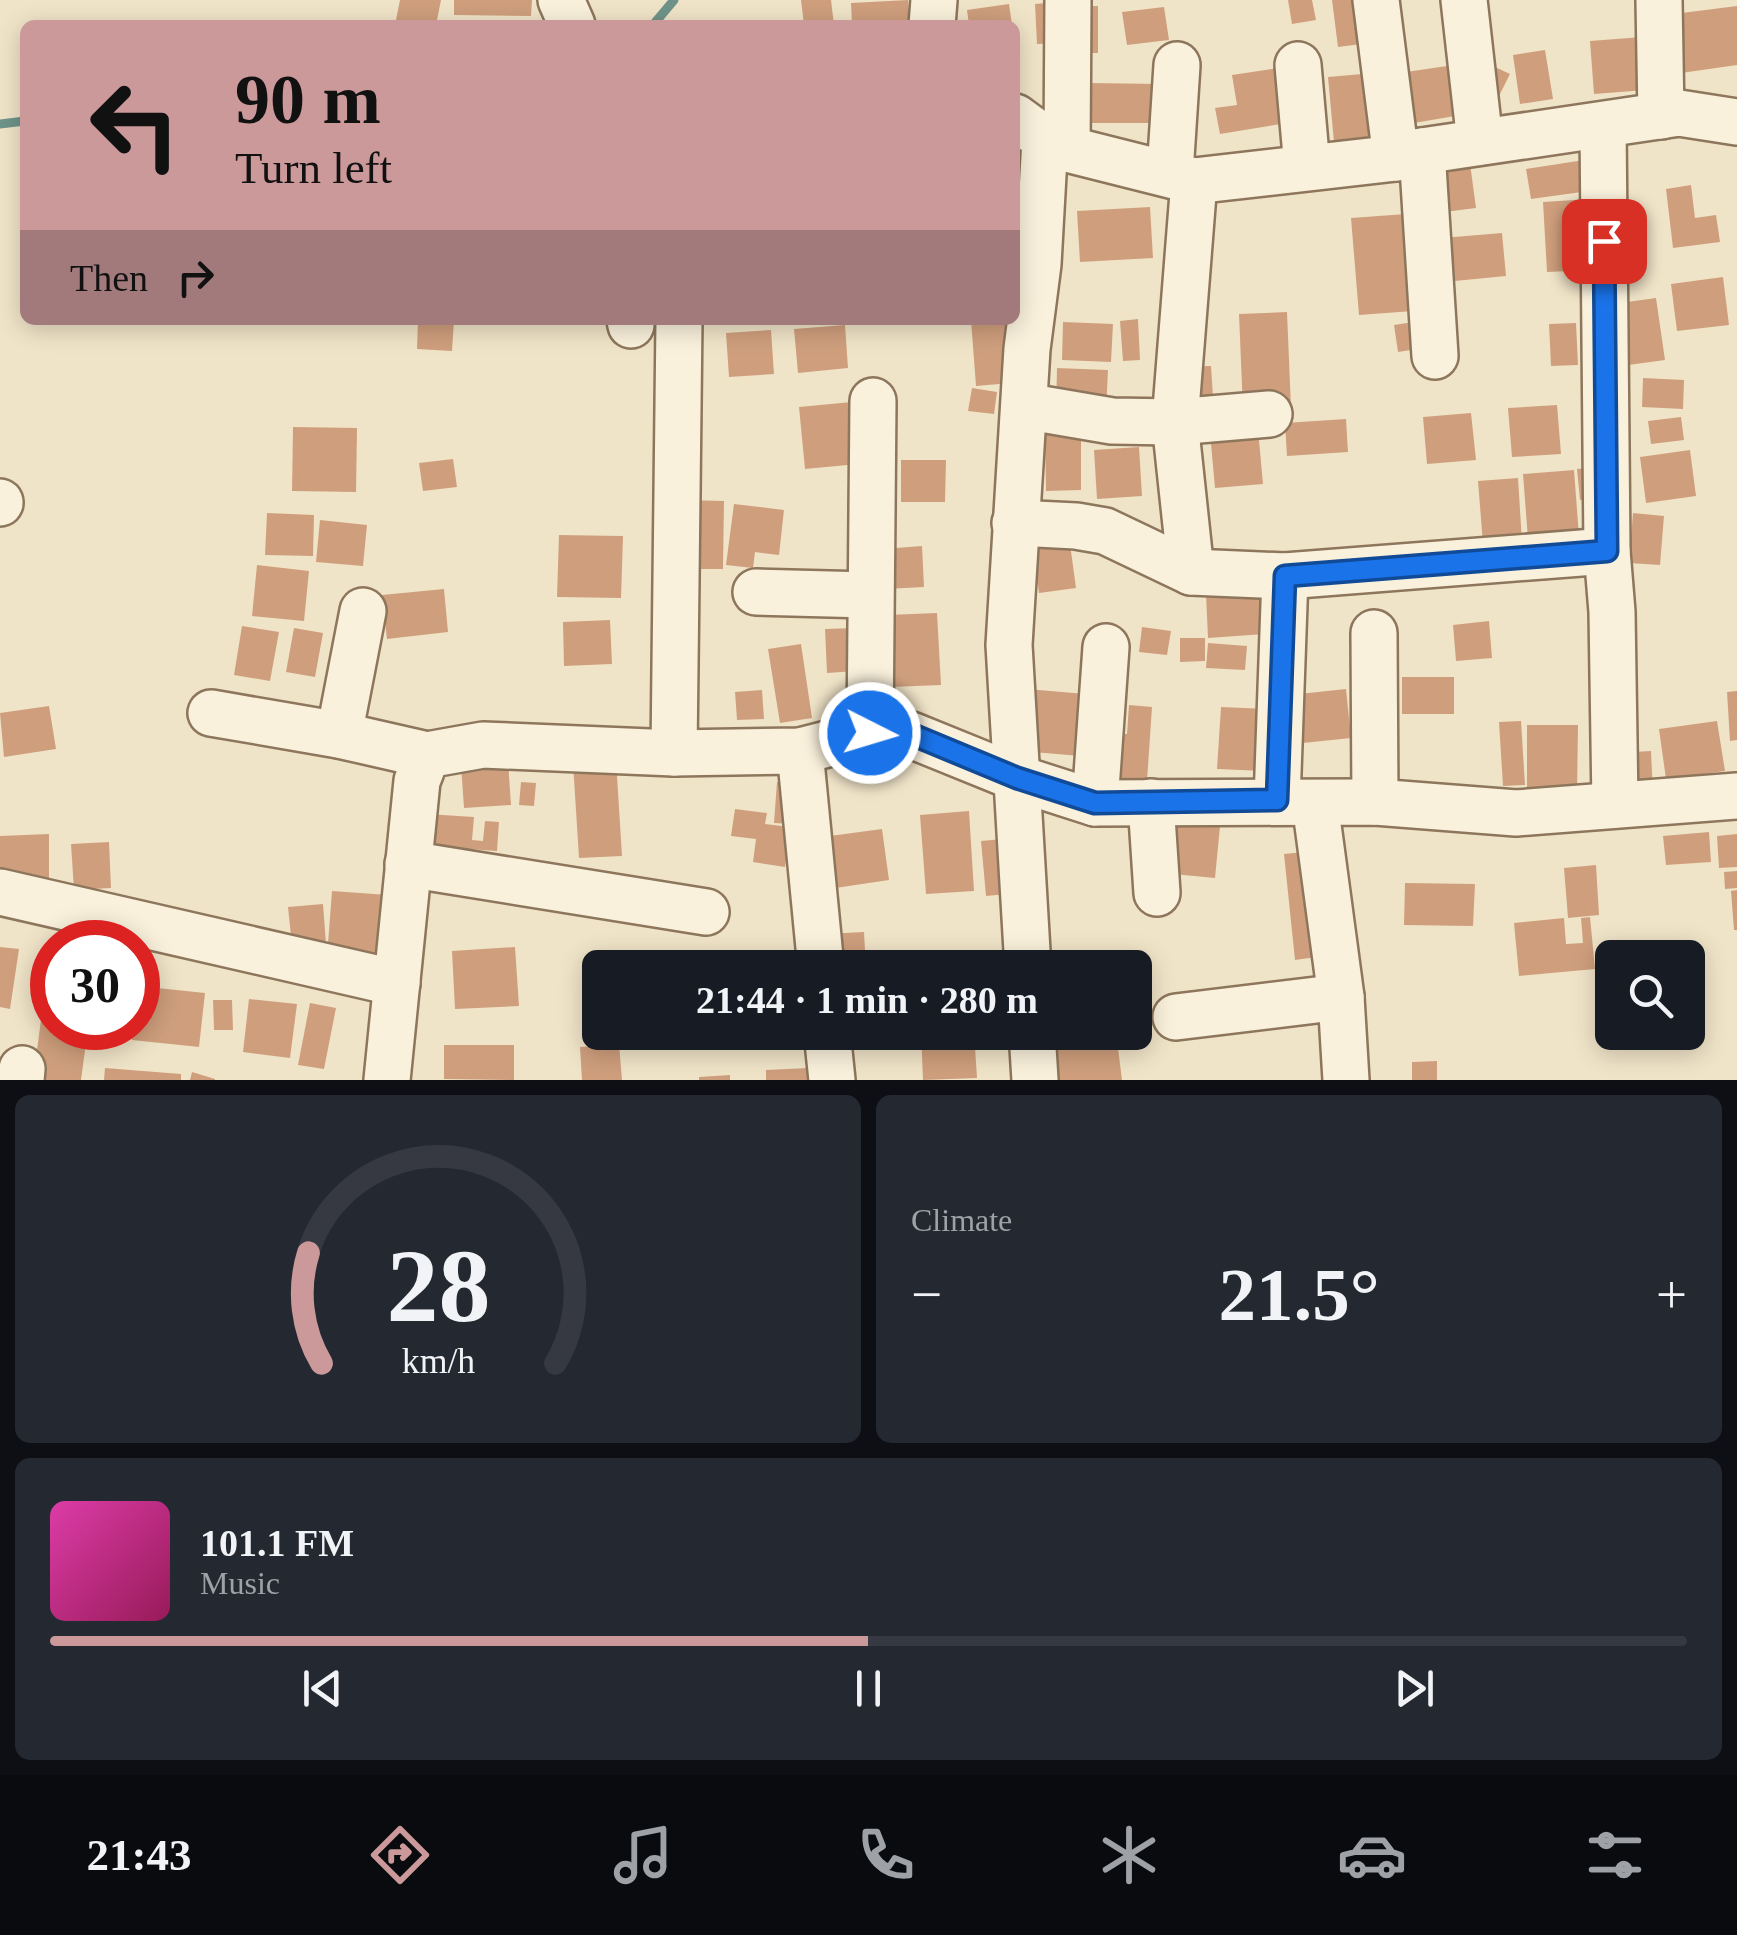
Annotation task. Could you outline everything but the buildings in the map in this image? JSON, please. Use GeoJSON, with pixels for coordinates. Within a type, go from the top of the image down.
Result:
{"type":"FeatureCollection","features":[{"type":"Feature","properties":{"kind":"street"},"geometry":{"type":"LineString","coordinates":[[1027,950],[1009,644],[1027,349],[1027,264],[1042,135],[1068,0]]}},
{"type":"Feature","properties":{"kind":"street"},"geometry":{"type":"LineString","coordinates":[[1376,0],[1409,154],[1436,356]]}},
{"type":"Feature","properties":{"kind":"street"},"geometry":{"type":"LineString","coordinates":[[1464,0],[1480,142]]}},
{"type":"Feature","properties":{"kind":"street"},"geometry":{"type":"LineString","coordinates":[[1659,0],[1661,116]]}},
{"type":"Feature","properties":{"kind":"street"},"geometry":{"type":"LineString","coordinates":[[1298,64],[1306,167]]}},
{"type":"Feature","properties":{"kind":"street"},"geometry":{"type":"LineString","coordinates":[[1177,65],[1182,177],[1175,422],[1191,572]]}},
{"type":"Feature","properties":{"kind":"street"},"geometry":{"type":"LineString","coordinates":[[1042,135],[1182,177],[1409,154],[1679,114],[1737,122]]}},
{"type":"Feature","properties":{"kind":"street"},"geometry":{"type":"LineString","coordinates":[[1603,124],[1614,806]]}},
{"type":"Feature","properties":{"kind":"street"},"geometry":{"type":"LineString","coordinates":[[674,753],[679,325]]}},
{"type":"Feature","properties":{"kind":"street"},"geometry":{"type":"LineString","coordinates":[[870,733],[873,401]]}},
{"type":"Feature","properties":{"kind":"street"},"geometry":{"type":"LineString","coordinates":[[1024,406],[1112,422],[1175,422],[1269,414]]}},
{"type":"Feature","properties":{"kind":"street"},"geometry":{"type":"LineString","coordinates":[[1015,523],[1105,531],[1191,572],[1285,576],[1607,551]]}},
{"type":"Feature","properties":{"kind":"street"},"geometry":{"type":"LineString","coordinates":[[1285,576],[1296,802],[1341,997],[1346,1080]]}},
{"type":"Feature","properties":{"kind":"street"},"geometry":{"type":"LineString","coordinates":[[756,592],[869,595]]}},
{"type":"Feature","properties":{"kind":"street"},"geometry":{"type":"LineString","coordinates":[[339,735],[363,611]]}},
{"type":"Feature","properties":{"kind":"street"},"geometry":{"type":"LineString","coordinates":[[1374,633],[1375,802]]}},
{"type":"Feature","properties":{"kind":"street"},"geometry":{"type":"LineString","coordinates":[[1095,803],[1106,647]]}},
{"type":"Feature","properties":{"kind":"street"},"geometry":{"type":"LineString","coordinates":[[212,713],[428,755],[484,745],[674,753],[800,752],[870,733],[911,734],[1017,778],[1095,803],[1375,802],[1516,813],[1737,796]]}},
{"type":"Feature","properties":{"kind":"street"},"geometry":{"type":"LineString","coordinates":[[800,752],[819,950]]}},
{"type":"Feature","properties":{"kind":"street"},"geometry":{"type":"LineString","coordinates":[[387,1080],[417,781],[428,755]]}},
{"type":"Feature","properties":{"kind":"street"},"geometry":{"type":"LineString","coordinates":[[1152,802],[1157,893]]}},
{"type":"Feature","properties":{"kind":"street"},"geometry":{"type":"LineString","coordinates":[[408,864],[706,912]]}},
{"type":"Feature","properties":{"kind":"street"},"geometry":{"type":"LineString","coordinates":[[0,892],[397,983]]}},
{"type":"Feature","properties":{"kind":"street"},"geometry":{"type":"LineString","coordinates":[[1176,1017],[1341,997]]}},
{"type":"Feature","properties":{"kind":"street"},"geometry":{"type":"LineString","coordinates":[[829,1050],[832,1080]]}},
{"type":"Feature","properties":{"kind":"street"},"geometry":{"type":"LineString","coordinates":[[1033,1050],[1035,1080]]}},
{"type":"Feature","properties":{"kind":"waterway"},"geometry":{"type":"LineString","coordinates":[[657,20],[674,0]]}},
{"type":"Feature","properties":{"kind":"waterway"},"geometry":{"type":"LineString","coordinates":[[0,124],[20,122]]}},
{"type":"Feature","properties":{"kind":"route"},"geometry":{"type":"LineString","coordinates":[[870,733],[911,734],[1017,778],[1095,803],[1277,800],[1285,576],[1607,551],[1604,241]]}}]}
